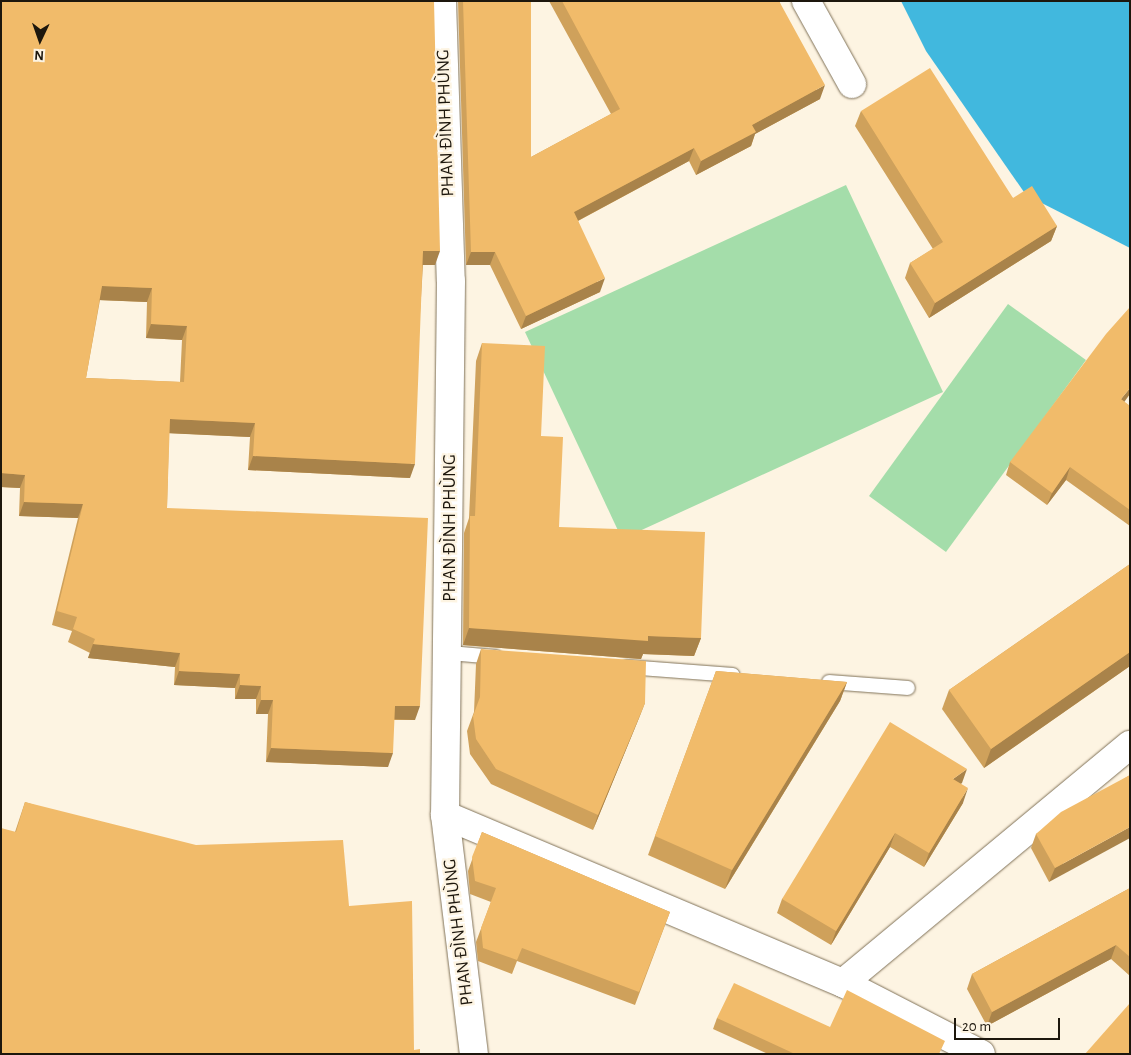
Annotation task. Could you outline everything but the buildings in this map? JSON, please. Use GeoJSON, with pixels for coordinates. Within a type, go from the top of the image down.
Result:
{"type":"FeatureCollection","features":[{"type":"Feature","properties":{"kind":"street","name":"PHAN ĐÌNH PHÙNG"},"geometry":{"type":"LineString","coordinates":[[442,1],[451,281],[449,653],[445,815],[474,1054]]}},
{"type":"Feature","properties":{"kind":"street"},"geometry":{"type":"LineString","coordinates":[[806,1],[852,84]]}},
{"type":"Feature","properties":{"kind":"street"},"geometry":{"type":"LineString","coordinates":[[843,983],[1130,745]]}},
{"type":"Feature","properties":{"kind":"street"},"geometry":{"type":"LineString","coordinates":[[445,815],[843,983],[982,1054]]}},
{"type":"Feature","properties":{"kind":"lane"},"geometry":{"type":"LineString","coordinates":[[449,653],[509,658]]}},
{"type":"Feature","properties":{"kind":"lane"},"geometry":{"type":"LineString","coordinates":[[609,665],[748,676]]}},
{"type":"Feature","properties":{"kind":"lane"},"geometry":{"type":"LineString","coordinates":[[818,681],[908,688]]}},
{"type":"Feature","properties":{"kind":"green space"},"geometry":{"type":"Polygon","coordinates":[[[846,185],[943,392],[622,539],[525,332],[846,185]]]}},
{"type":"Feature","properties":{"kind":"green space"},"geometry":{"type":"Polygon","coordinates":[[[1008,304],[1086,360],[946,552],[869,496],[1008,304]]]}},
{"type":"Feature","properties":{"kind":"water"},"geometry":{"type":"Polygon","coordinates":[[[901,1],[1130,1],[1130,248],[1026,195],[926,51],[901,1]]]}}]}
